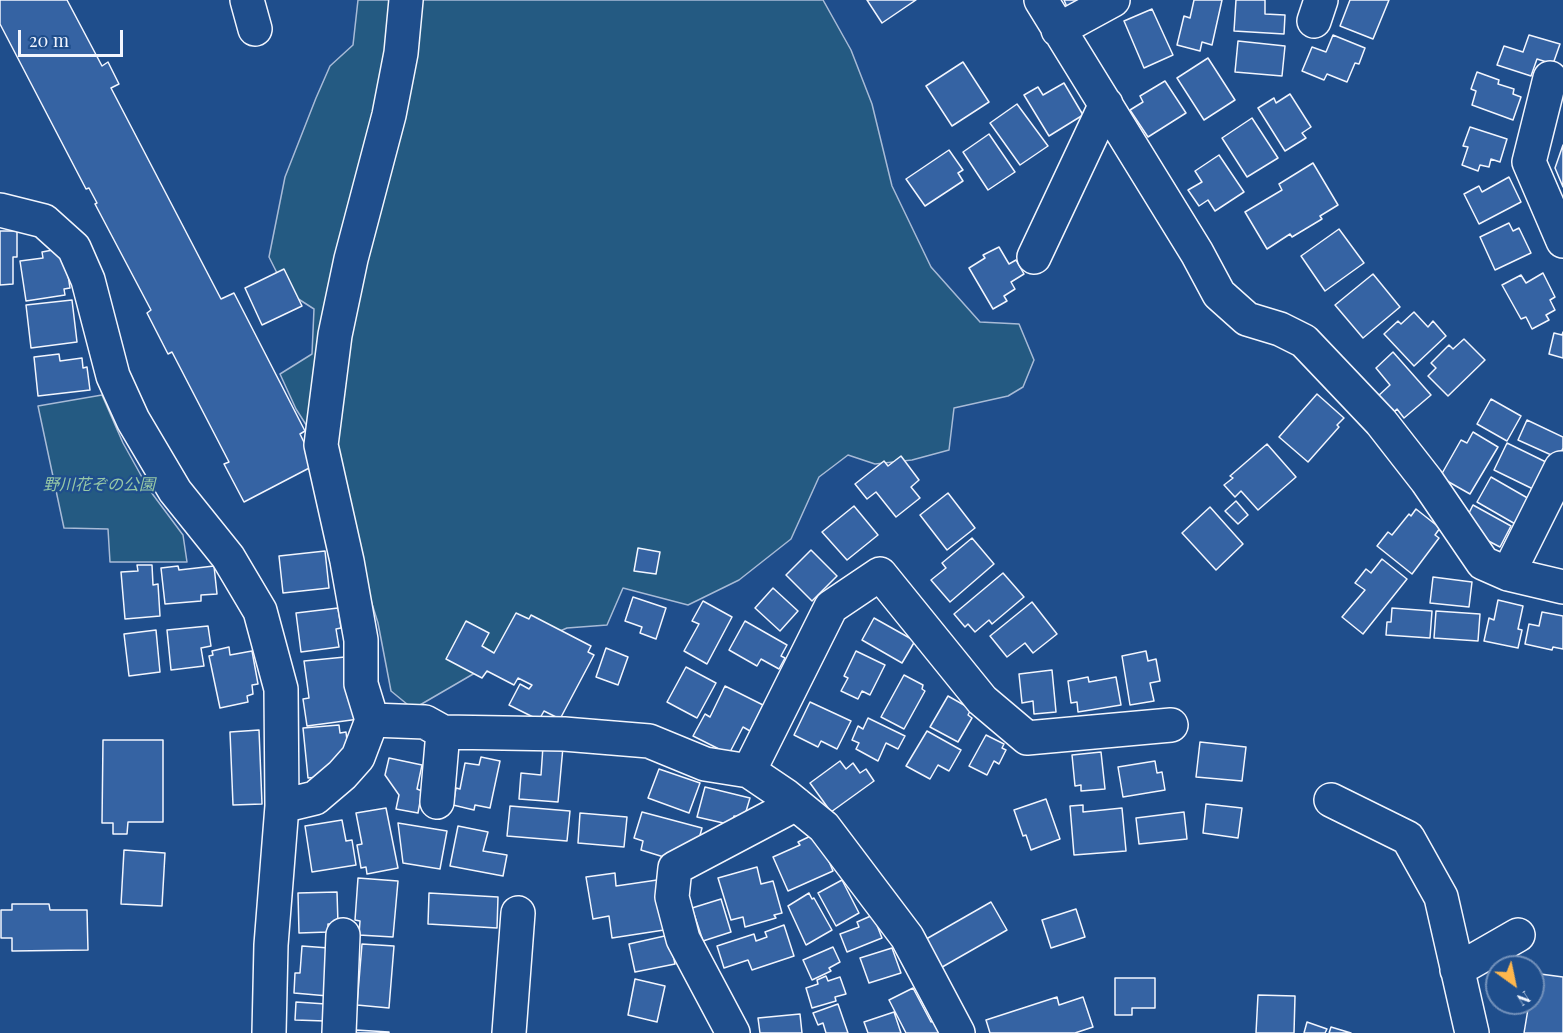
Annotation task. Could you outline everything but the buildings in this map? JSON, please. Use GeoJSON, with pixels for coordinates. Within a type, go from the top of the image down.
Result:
{"type":"FeatureCollection","features":[{"type":"Feature","properties":{"kind":"street"},"geometry":{"type":"LineString","coordinates":[[282,806],[315,798],[342,775],[358,757],[372,720],[361,684],[361,640],[347,561],[321,446],[335,335],[351,259],[389,115],[401,53],[406,0]]}},
{"type":"Feature","properties":{"kind":"street"},"geometry":{"type":"LineString","coordinates":[[1041,0],[1197,253],[1219,294],[1247,319],[1280,328],[1304,341],[1330,367],[1402,448],[1483,563],[1508,574],[1563,587]]}},
{"type":"Feature","properties":{"kind":"street"},"geometry":{"type":"LineString","coordinates":[[1058,30],[1113,0]]}},
{"type":"Feature","properties":{"kind":"street"},"geometry":{"type":"LineString","coordinates":[[1550,78],[1529,162],[1563,240]]}},
{"type":"Feature","properties":{"kind":"street"},"geometry":{"type":"LineString","coordinates":[[1034,257],[1106,104]]}},
{"type":"Feature","properties":{"kind":"street"},"geometry":{"type":"LineString","coordinates":[[0,210],[44,221],[74,248],[88,280],[113,376],[132,420],[175,491],[228,557],[260,611],[281,689],[282,806],[271,945],[269,1033]]}},
{"type":"Feature","properties":{"kind":"street"},"geometry":{"type":"LineString","coordinates":[[1508,574],[1561,468]]}},
{"type":"Feature","properties":{"kind":"street"},"geometry":{"type":"LineString","coordinates":[[749,771],[831,607],[880,574],[982,700],[1027,738],[1171,724]]}},
{"type":"Feature","properties":{"kind":"street"},"geometry":{"type":"LineString","coordinates":[[372,720],[425,722],[443,732],[564,734],[650,741],[705,764],[749,771],[824,827],[907,938],[958,1033]]}},
{"type":"Feature","properties":{"kind":"street"},"geometry":{"type":"LineString","coordinates":[[437,802],[443,732]]}},
{"type":"Feature","properties":{"kind":"street"},"geometry":{"type":"LineString","coordinates":[[1331,800],[1408,838],[1441,897],[1472,1033]]}},
{"type":"Feature","properties":{"kind":"street"},"geometry":{"type":"LineString","coordinates":[[733,1033],[683,939],[672,897],[675,868],[796,804]]}},
{"type":"Feature","properties":{"kind":"street"},"geometry":{"type":"LineString","coordinates":[[509,1033],[518,913]]}},
{"type":"Feature","properties":{"kind":"street"},"geometry":{"type":"LineString","coordinates":[[339,1033],[343,935]]}},
{"type":"Feature","properties":{"kind":"street"},"geometry":{"type":"LineString","coordinates":[[1457,970],[1518,935]]}},
{"type":"Feature","properties":{"kind":"green space"},"geometry":{"type":"Polygon","coordinates":[[[358,0],[823,0],[851,50],[872,104],[892,186],[931,267],[980,322],[1019,324],[1034,360],[1023,387],[1008,396],[954,408],[949,450],[912,460],[875,464],[848,455],[819,477],[791,539],[739,580],[688,605],[623,588],[607,625],[567,628],[511,652],[413,709],[391,691],[378,623],[326,456],[296,409],[280,374],[312,354],[314,309],[286,291],[269,257],[285,177],[330,66],[353,45],[358,0]]]}},
{"type":"Feature","properties":{"kind":"green space","name":"野川花ぞの公園"},"geometry":{"type":"Polygon","coordinates":[[[102,395],[123,443],[148,488],[183,535],[187,562],[110,562],[108,529],[64,528],[38,406],[102,395]]]}}]}
